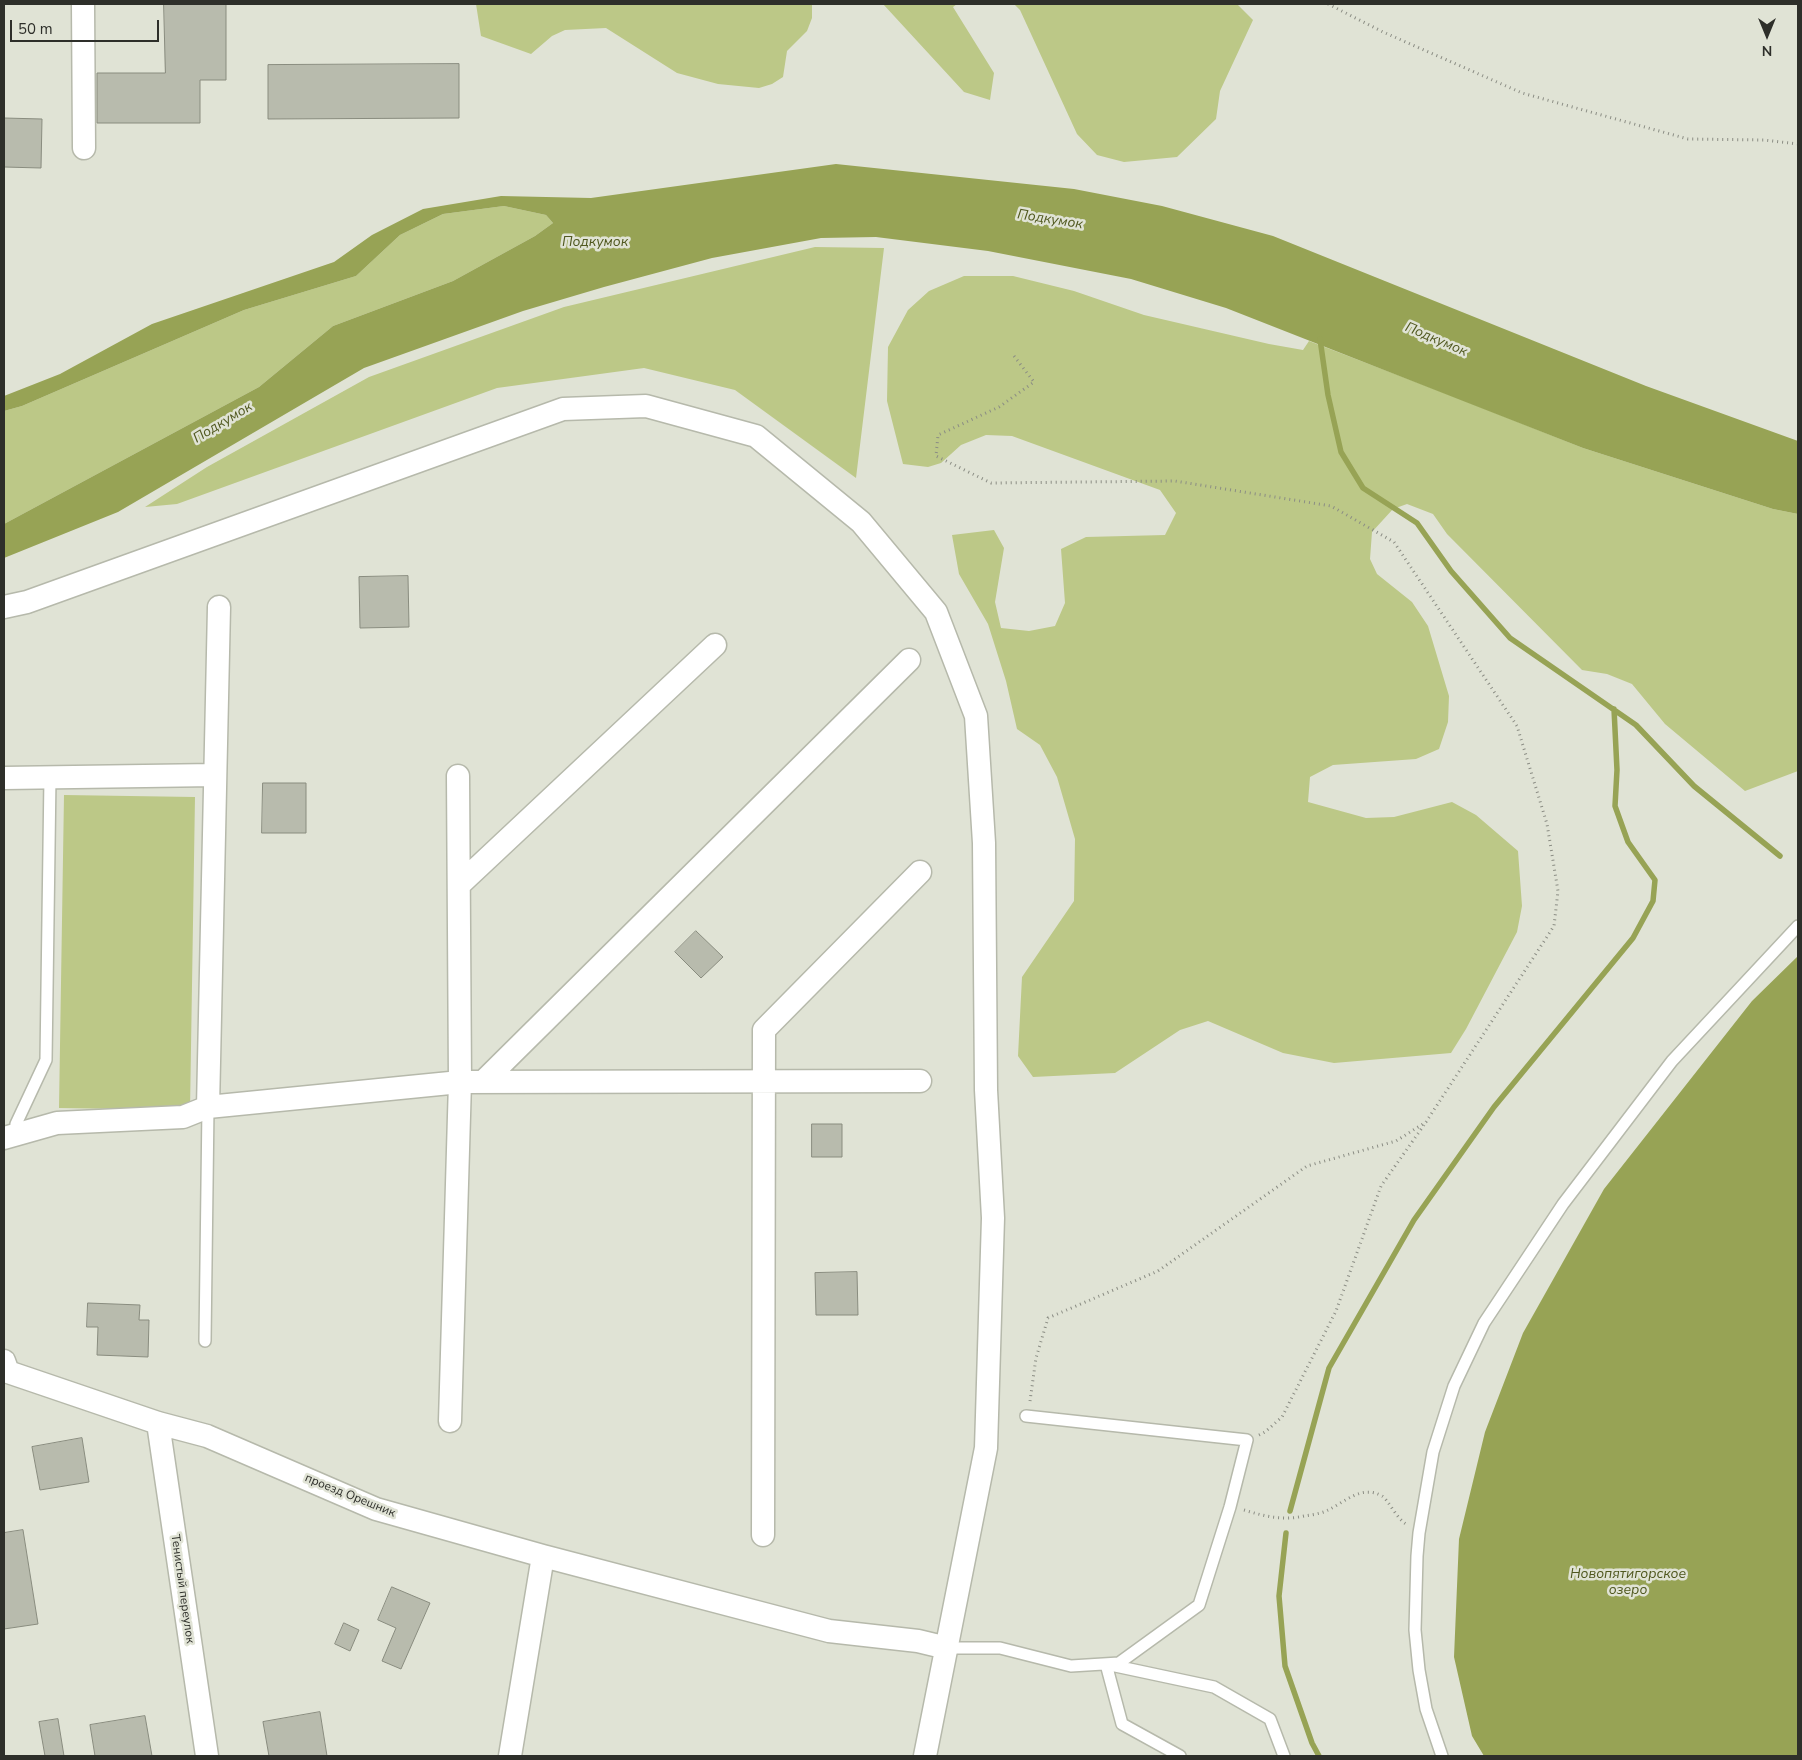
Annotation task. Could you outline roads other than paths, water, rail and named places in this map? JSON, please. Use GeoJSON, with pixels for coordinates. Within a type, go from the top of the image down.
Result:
{"type":"FeatureCollection","features":[{"type":"Feature","properties":{"kind":"street"},"geometry":{"type":"LineString","coordinates":[[83,4],[84,148]]}},
{"type":"Feature","properties":{"kind":"street"},"geometry":{"type":"LineString","coordinates":[[4,607],[27,602],[563,409],[646,406],[756,436],[861,522],[936,612],[976,716],[984,843],[986,1090],[992,1218],[986,1448],[925,1756]]}},
{"type":"Feature","properties":{"kind":"street"},"geometry":{"type":"LineString","coordinates":[[208,1107],[219,607]]}},
{"type":"Feature","properties":{"kind":"street"},"geometry":{"type":"LineString","coordinates":[[459,886],[715,645]]}},
{"type":"Feature","properties":{"kind":"street"},"geometry":{"type":"LineString","coordinates":[[484,1082],[909,660]]}},
{"type":"Feature","properties":{"kind":"street"},"geometry":{"type":"LineString","coordinates":[[4,778],[215,775]]}},
{"type":"Feature","properties":{"kind":"street"},"geometry":{"type":"LineString","coordinates":[[450,1421],[460,1082],[458,776]]}},
{"type":"Feature","properties":{"kind":"street"},"geometry":{"type":"LineString","coordinates":[[763,1535],[764,1030],[920,872]]}},
{"type":"Feature","properties":{"kind":"street"},"geometry":{"type":"LineString","coordinates":[[10,1131],[58,1124],[183,1116],[208,1107],[460,1082],[920,1081]]}},
{"type":"Feature","properties":{"kind":"street","name":"проезд Орешник"},"geometry":{"type":"LineString","coordinates":[[4,1361],[8,1372],[158,1422],[207,1436],[376,1509],[544,1556],[829,1631],[918,1641],[947,1648]]}},
{"type":"Feature","properties":{"kind":"street","name":"Тенистый переулок"},"geometry":{"type":"LineString","coordinates":[[158,1422],[206,1756]]}},
{"type":"Feature","properties":{"kind":"street"},"geometry":{"type":"LineString","coordinates":[[510,1756],[544,1556]]}},
{"type":"Feature","properties":{"kind":"lane"},"geometry":{"type":"LineString","coordinates":[[10,1131],[46,1060],[50,777]]}},
{"type":"Feature","properties":{"kind":"lane"},"geometry":{"type":"LineString","coordinates":[[1442,1756],[1426,1709],[1419,1670],[1416,1630],[1420,1533],[1433,1452],[1454,1386],[1484,1323],[1563,1204],[1672,1061],[1798,926]]}},
{"type":"Feature","properties":{"kind":"lane"},"geometry":{"type":"LineString","coordinates":[[206,1341],[208,1107]]}},
{"type":"Feature","properties":{"kind":"lane"},"geometry":{"type":"LineString","coordinates":[[947,1648],[1000,1648],[1070,1666],[1119,1663],[1199,1606],[1230,1507],[1247,1440],[1026,1416]]}},
{"type":"Feature","properties":{"kind":"lane"},"geometry":{"type":"LineString","coordinates":[[1106,1664],[1122,1724],[1180,1756]]}},
{"type":"Feature","properties":{"kind":"lane"},"geometry":{"type":"LineString","coordinates":[[1106,1664],[1214,1687],[1270,1719],[1284,1756]]}},
{"type":"Feature","properties":{"kind":"water","name":"Подкумок"},"geometry":{"type":"Polygon","coordinates":[[[836,164],[1074,189],[1162,206],[1273,236],[1646,386],[1798,441],[1798,514],[1773,509],[1583,448],[1226,308],[1131,279],[988,251],[876,237],[821,238],[712,258],[604,287],[523,311],[364,368],[118,512],[4,558],[4,524],[259,387],[333,326],[453,281],[535,236],[553,223],[546,215],[504,206],[443,214],[400,235],[356,276],[244,310],[22,406],[4,411],[4,396],[60,374],[152,324],[334,262],[372,235],[423,209],[501,196],[591,198],[836,164]]]}},
{"type":"Feature","properties":{"kind":"water","name":"Новопятигорское озеро"},"geometry":{"type":"Polygon","coordinates":[[[1798,956],[1798,1756],[1484,1756],[1472,1736],[1454,1657],[1459,1539],[1485,1432],[1523,1333],[1604,1189],[1752,1001],[1798,956]]]}},
{"type":"Feature","properties":{"kind":"waterway"},"geometry":{"type":"LineString","coordinates":[[1320,339],[1328,395],[1341,452],[1363,488],[1417,523],[1451,571],[1510,638],[1636,725],[1694,786],[1780,856]]}},
{"type":"Feature","properties":{"kind":"waterway"},"geometry":{"type":"LineString","coordinates":[[1290,1511],[1329,1368],[1414,1220],[1494,1107],[1633,938],[1653,901],[1655,880],[1628,842],[1615,806],[1617,770],[1614,709]]}},
{"type":"Feature","properties":{"kind":"waterway"},"geometry":{"type":"LineString","coordinates":[[1286,1533],[1279,1596],[1285,1666],[1312,1743],[1319,1756]]}}]}
